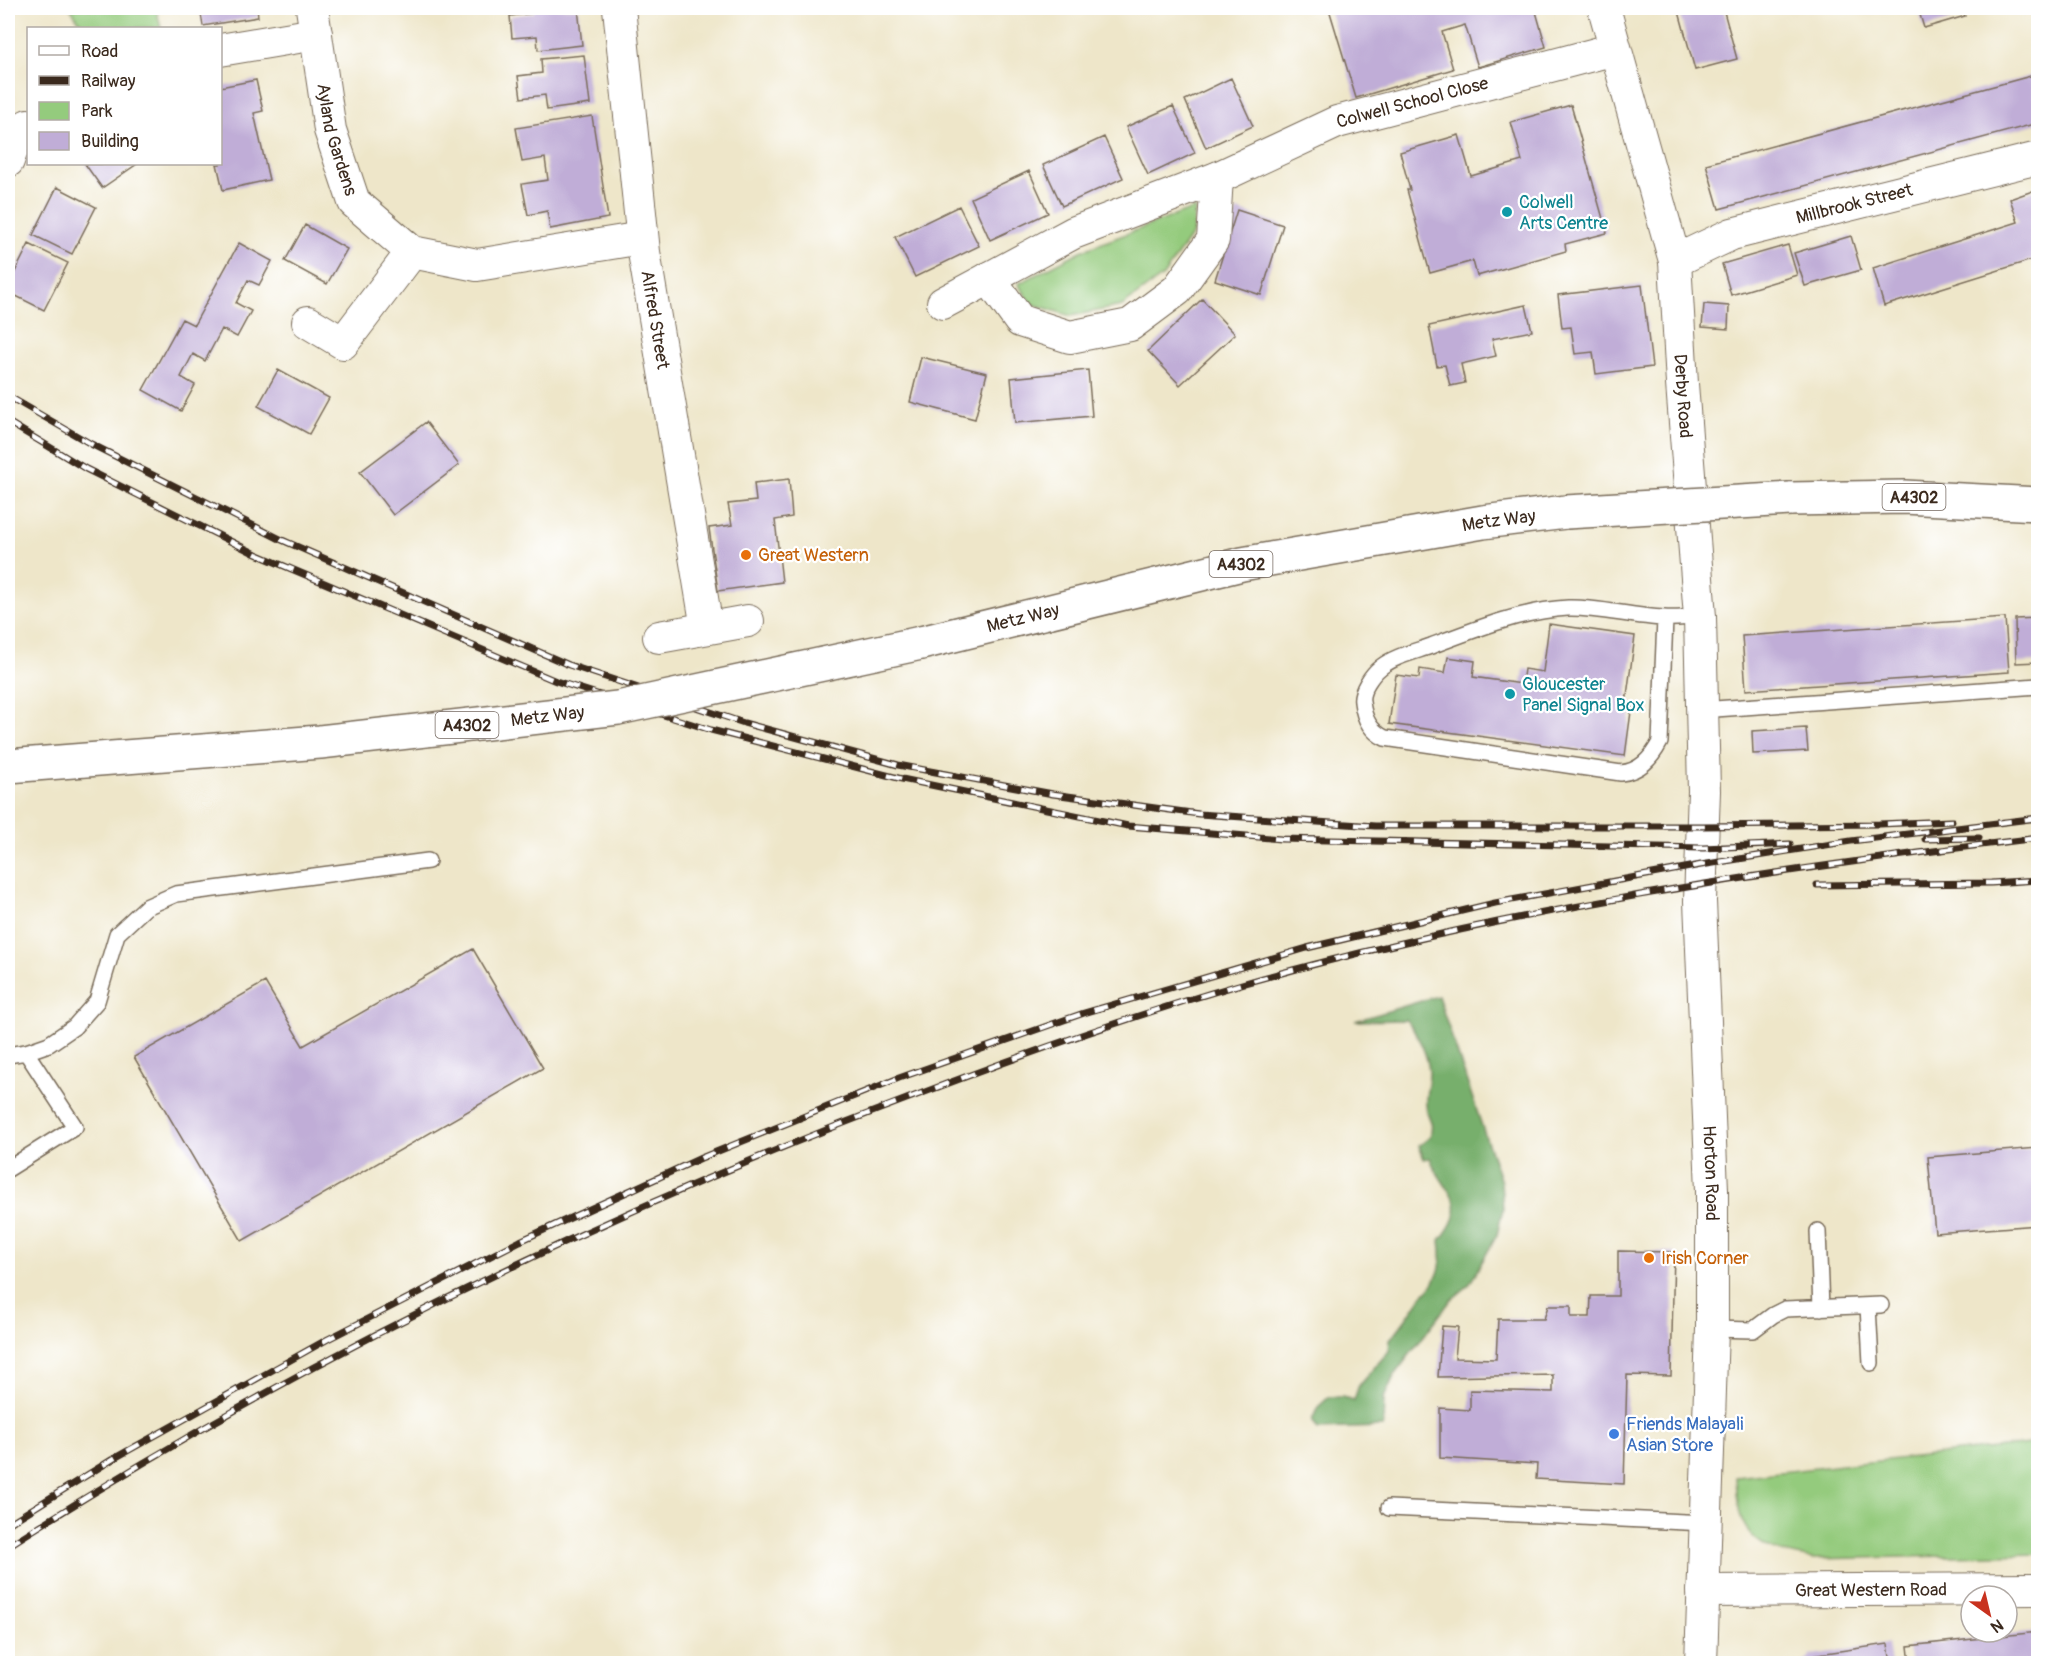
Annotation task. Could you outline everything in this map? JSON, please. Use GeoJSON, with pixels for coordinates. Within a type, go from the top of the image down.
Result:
{"type":"FeatureCollection","features":[{"type":"Feature","properties":{"kind":"main road","name":"Metz Way"},"geometry":{"type":"LineString","coordinates":[[8,766],[320,742],[618,708],[921,643],[1242,564],[1483,522],[1566,512],[1790,499],[1904,497],[2038,504]]}},
{"type":"Feature","properties":{"kind":"street","name":"Alfred Street"},"geometry":{"type":"LineString","coordinates":[[619,8],[642,238],[707,628]]}},
{"type":"Feature","properties":{"kind":"street","name":"Derby Road"},"geometry":{"type":"LineString","coordinates":[[1604,8],[1675,261],[1700,617],[1704,791]]}},
{"type":"Feature","properties":{"kind":"street","name":"Ayland Gardens"},"geometry":{"type":"LineString","coordinates":[[222,49],[314,21],[330,130],[354,202],[412,252],[477,265],[642,238]]}},
{"type":"Feature","properties":{"kind":"street","name":"Colwell School Close"},"geometry":{"type":"LineString","coordinates":[[943,303],[1073,233],[1217,178],[1337,122],[1615,49]]}},
{"type":"Feature","properties":{"kind":"street"},"geometry":{"type":"LineString","coordinates":[[8,161],[18,127]]}},
{"type":"Feature","properties":{"kind":"street","name":"Millbrook Street"},"geometry":{"type":"LineString","coordinates":[[1675,261],[1732,234],[2038,158]]}},
{"type":"Feature","properties":{"kind":"street"},"geometry":{"type":"LineString","coordinates":[[989,278],[1020,321],[1070,337],[1130,325],[1177,290],[1213,240],[1217,178]]}},
{"type":"Feature","properties":{"kind":"street"},"geometry":{"type":"LineString","coordinates":[[308,322],[343,343],[412,252]]}},
{"type":"Feature","properties":{"kind":"street"},"geometry":{"type":"LineString","coordinates":[[659,637],[748,621]]}},
{"type":"Feature","properties":{"kind":"street","name":"Horton Road"},"geometry":{"type":"LineString","coordinates":[[1701,1664],[1712,1329],[1712,1190],[1700,901],[1704,791]]}},
{"type":"Feature","properties":{"kind":"street","name":"Great Western Road"},"geometry":{"type":"LineString","coordinates":[[1703,1592],[2038,1589]]}},
{"type":"Feature","properties":{"kind":"lane"},"geometry":{"type":"LineString","coordinates":[[1665,619],[1660,742],[1649,759],[1632,772],[1621,773],[1385,738],[1376,734],[1368,724],[1363,711],[1361,697],[1367,684],[1379,668],[1396,658],[1478,629],[1546,610],[1570,608],[1665,619],[1700,617]]}},
{"type":"Feature","properties":{"kind":"lane"},"geometry":{"type":"LineString","coordinates":[[1701,710],[2038,686]]}},
{"type":"Feature","properties":{"kind":"lane"},"geometry":{"type":"LineString","coordinates":[[8,1055],[49,1044],[74,1027],[97,1001],[117,934],[146,908],[176,894],[428,861]]}},
{"type":"Feature","properties":{"kind":"lane"},"geometry":{"type":"LineString","coordinates":[[8,1169],[75,1127],[26,1052]]}},
{"type":"Feature","properties":{"kind":"lane"},"geometry":{"type":"LineString","coordinates":[[1818,1231],[1821,1308]]}},
{"type":"Feature","properties":{"kind":"lane"},"geometry":{"type":"LineString","coordinates":[[1712,1329],[1753,1330],[1785,1309],[1875,1305],[1871,1363]]}},
{"type":"Feature","properties":{"kind":"lane"},"geometry":{"type":"LineString","coordinates":[[1389,1508],[1706,1523]]}},
{"type":"Feature","properties":{"kind":"green space"},"geometry":{"type":"Polygon","coordinates":[[[70,8],[156,8],[161,27],[83,27],[70,8]]]}},
{"type":"Feature","properties":{"kind":"green space"},"geometry":{"type":"Polygon","coordinates":[[[1195,208],[1193,233],[1163,276],[1122,306],[1071,316],[1032,304],[1018,284],[1081,251],[1195,208]]]}},
{"type":"Feature","properties":{"kind":"green space"},"geometry":{"type":"Polygon","coordinates":[[[1438,996],[1501,1182],[1503,1209],[1497,1235],[1469,1285],[1451,1300],[1395,1374],[1384,1398],[1383,1427],[1318,1429],[1312,1420],[1318,1407],[1329,1397],[1354,1400],[1359,1385],[1389,1351],[1390,1339],[1431,1287],[1439,1272],[1441,1262],[1440,1240],[1455,1215],[1453,1197],[1430,1158],[1424,1159],[1419,1146],[1430,1137],[1431,1122],[1426,1105],[1428,1065],[1418,1038],[1406,1020],[1355,1021],[1438,996]]]}},
{"type":"Feature","properties":{"kind":"green space"},"geometry":{"type":"Polygon","coordinates":[[[2038,1443],[2038,1554],[1813,1559],[1772,1549],[1763,1544],[1748,1530],[1739,1510],[1736,1477],[2038,1443]]]}},
{"type":"Feature","properties":{"kind":"building"},"geometry":{"type":"Polygon","coordinates":[[[200,8],[257,8],[258,17],[203,26],[200,8]]]}},
{"type":"Feature","properties":{"kind":"building"},"geometry":{"type":"Polygon","coordinates":[[[534,8],[578,8],[582,45],[538,50],[537,36],[512,38],[510,16],[534,13],[534,8]]]}},
{"type":"Feature","properties":{"kind":"building"},"geometry":{"type":"Polygon","coordinates":[[[1535,8],[1546,47],[1478,67],[1465,25],[1442,32],[1453,69],[1356,98],[1329,9],[1535,8]]]}},
{"type":"Feature","properties":{"kind":"building"},"geometry":{"type":"Polygon","coordinates":[[[1678,8],[1723,8],[1737,59],[1695,70],[1678,8]]]}},
{"type":"Feature","properties":{"kind":"building"},"geometry":{"type":"Polygon","coordinates":[[[1918,8],[1962,8],[1965,16],[1924,28],[1918,8]]]}},
{"type":"Feature","properties":{"kind":"building"},"geometry":{"type":"Polygon","coordinates":[[[584,55],[590,104],[547,110],[545,95],[521,98],[518,76],[542,73],[541,59],[584,55]]]}},
{"type":"Feature","properties":{"kind":"building"},"geometry":{"type":"Polygon","coordinates":[[[2038,74],[2038,123],[1719,209],[1706,164],[2038,74]]]}},
{"type":"Feature","properties":{"kind":"building"},"geometry":{"type":"Polygon","coordinates":[[[1231,78],[1253,126],[1206,148],[1185,100],[1231,78]]]}},
{"type":"Feature","properties":{"kind":"building"},"geometry":{"type":"Polygon","coordinates":[[[256,80],[263,111],[254,113],[269,180],[223,190],[217,165],[222,165],[222,87],[256,80]]]}},
{"type":"Feature","properties":{"kind":"building","name":"Colwell Arts Centre"},"geometry":{"type":"Polygon","coordinates":[[[1571,105],[1607,233],[1565,244],[1566,251],[1477,276],[1473,261],[1430,273],[1407,190],[1410,190],[1400,152],[1459,135],[1471,176],[1522,161],[1511,122],[1571,105]]]}},
{"type":"Feature","properties":{"kind":"building"},"geometry":{"type":"Polygon","coordinates":[[[1173,106],[1195,153],[1148,175],[1126,127],[1173,106]]]}},
{"type":"Feature","properties":{"kind":"building"},"geometry":{"type":"Polygon","coordinates":[[[592,116],[608,218],[550,229],[547,211],[528,215],[522,184],[548,180],[545,158],[522,162],[516,128],[592,116]]]}},
{"type":"Feature","properties":{"kind":"building"},"geometry":{"type":"Polygon","coordinates":[[[1104,137],[1123,178],[1062,206],[1043,165],[1104,137]]]}},
{"type":"Feature","properties":{"kind":"building"},"geometry":{"type":"Polygon","coordinates":[[[86,165],[136,165],[102,188],[86,165]]]}},
{"type":"Feature","properties":{"kind":"building"},"geometry":{"type":"Polygon","coordinates":[[[1029,171],[1048,213],[990,240],[971,198],[1029,171]]]}},
{"type":"Feature","properties":{"kind":"building"},"geometry":{"type":"Polygon","coordinates":[[[57,187],[96,207],[72,254],[33,235],[57,187]]]}},
{"type":"Feature","properties":{"kind":"building"},"geometry":{"type":"Polygon","coordinates":[[[2038,189],[2038,258],[1884,306],[1873,268],[2018,222],[2010,199],[2038,189]]]}},
{"type":"Feature","properties":{"kind":"building"},"geometry":{"type":"Polygon","coordinates":[[[959,206],[979,246],[915,277],[895,237],[959,206]]]}},
{"type":"Feature","properties":{"kind":"building"},"geometry":{"type":"Polygon","coordinates":[[[1237,210],[1283,225],[1261,295],[1215,280],[1237,210]]]}},
{"type":"Feature","properties":{"kind":"building"},"geometry":{"type":"Polygon","coordinates":[[[305,225],[347,249],[327,284],[285,261],[305,225]]]}},
{"type":"Feature","properties":{"kind":"building"},"geometry":{"type":"Polygon","coordinates":[[[1851,236],[1861,270],[1805,286],[1794,253],[1851,236]]]}},
{"type":"Feature","properties":{"kind":"building"},"geometry":{"type":"Polygon","coordinates":[[[239,243],[272,261],[259,285],[248,280],[236,303],[251,311],[237,337],[222,329],[205,361],[193,354],[181,377],[195,385],[181,411],[143,390],[182,319],[194,325],[239,243]]]}},
{"type":"Feature","properties":{"kind":"building"},"geometry":{"type":"Polygon","coordinates":[[[29,244],[68,263],[44,310],[8,292],[8,286],[29,244]]]}},
{"type":"Feature","properties":{"kind":"building"},"geometry":{"type":"Polygon","coordinates":[[[1788,245],[1797,275],[1731,295],[1722,264],[1788,245]]]}},
{"type":"Feature","properties":{"kind":"building"},"geometry":{"type":"Polygon","coordinates":[[[1642,285],[1652,367],[1596,374],[1593,352],[1575,354],[1571,327],[1562,328],[1558,295],[1642,285]]]}},
{"type":"Feature","properties":{"kind":"building"},"geometry":{"type":"Polygon","coordinates":[[[1202,299],[1235,334],[1180,385],[1148,351],[1202,299]]]}},
{"type":"Feature","properties":{"kind":"building"},"geometry":{"type":"Polygon","coordinates":[[[1704,304],[1729,306],[1728,329],[1702,327],[1704,304]]]}},
{"type":"Feature","properties":{"kind":"building"},"geometry":{"type":"Polygon","coordinates":[[[1526,305],[1532,331],[1492,339],[1496,356],[1461,364],[1465,383],[1450,386],[1445,365],[1437,366],[1429,326],[1526,305]]]}},
{"type":"Feature","properties":{"kind":"building"},"geometry":{"type":"Polygon","coordinates":[[[921,357],[987,373],[975,419],[910,402],[921,357]]]}},
{"type":"Feature","properties":{"kind":"building"},"geometry":{"type":"Polygon","coordinates":[[[278,370],[329,398],[309,434],[258,406],[278,370]]]}},
{"type":"Feature","properties":{"kind":"building"},"geometry":{"type":"Polygon","coordinates":[[[1088,370],[1092,416],[1015,423],[1011,378],[1088,370]]]}},
{"type":"Feature","properties":{"kind":"building"},"geometry":{"type":"Polygon","coordinates":[[[426,422],[459,465],[393,515],[360,472],[426,422]]]}},
{"type":"Feature","properties":{"kind":"building","name":"Great Western"},"geometry":{"type":"Polygon","coordinates":[[[789,479],[792,517],[775,520],[782,582],[718,591],[709,528],[732,525],[728,504],[756,501],[754,483],[789,479]]]}},
{"type":"Feature","properties":{"kind":"building"},"geometry":{"type":"Polygon","coordinates":[[[2005,618],[2009,672],[1746,690],[1742,636],[2005,618]]]}},
{"type":"Feature","properties":{"kind":"building"},"geometry":{"type":"Polygon","coordinates":[[[2038,618],[2038,662],[2016,663],[2015,619],[2038,618]]]}},
{"type":"Feature","properties":{"kind":"building","name":"Gloucester Panel Signal Box"},"geometry":{"type":"Polygon","coordinates":[[[1549,624],[1635,636],[1626,703],[1632,704],[1625,756],[1389,724],[1396,675],[1419,678],[1420,669],[1445,673],[1448,657],[1475,661],[1473,677],[1522,684],[1524,669],[1543,672],[1549,624]]]}},
{"type":"Feature","properties":{"kind":"building"},"geometry":{"type":"Polygon","coordinates":[[[1806,728],[1808,751],[1753,754],[1752,731],[1806,728]]]}},
{"type":"Feature","properties":{"kind":"building"},"geometry":{"type":"Polygon","coordinates":[[[473,949],[543,1068],[242,1241],[134,1057],[265,982],[303,1046],[473,949]]]}},
{"type":"Feature","properties":{"kind":"building"},"geometry":{"type":"Polygon","coordinates":[[[2038,1148],[2038,1225],[1935,1233],[1928,1157],[2038,1148]]]}},
{"type":"Feature","properties":{"kind":"building"},"geometry":{"type":"Polygon","coordinates":[[[1618,1251],[1674,1252],[1671,1376],[1627,1375],[1624,1484],[1536,1479],[1537,1464],[1440,1458],[1440,1408],[1470,1410],[1470,1390],[1553,1392],[1553,1375],[1438,1377],[1442,1326],[1458,1327],[1455,1358],[1496,1359],[1498,1319],[1544,1319],[1548,1306],[1571,1306],[1571,1317],[1590,1317],[1591,1296],[1618,1296],[1618,1251]]]}},
{"type":"Feature","properties":{"kind":"building"},"geometry":{"type":"Polygon","coordinates":[[[2038,1632],[2038,1664],[1910,1664],[1908,1646],[1959,1641],[1959,1644],[2019,1644],[2019,1634],[2038,1632]]]}},
{"type":"Feature","properties":{"kind":"building"},"geometry":{"type":"Polygon","coordinates":[[[1888,1644],[1891,1664],[1803,1664],[1812,1655],[1888,1644]]]}},
{"type":"Feature","properties":{"kind":"railway"},"geometry":{"type":"LineString","coordinates":[[8,396],[91,444],[282,540],[569,665],[744,723],[898,765],[1053,794],[1199,814],[1375,826],[1703,826],[1952,821]]}},
{"type":"Feature","properties":{"kind":"railway"},"geometry":{"type":"LineString","coordinates":[[8,422],[86,469],[256,554],[556,681],[711,730],[902,779],[1128,826],[1281,839],[1703,848],[1790,844]]}},
{"type":"Feature","properties":{"kind":"railway"},"geometry":{"type":"LineString","coordinates":[[8,1524],[113,1459],[328,1339],[520,1241],[701,1158],[899,1078],[1084,1013],[1307,948],[1495,903],[1701,865],[1851,841],[2038,818]]}},
{"type":"Feature","properties":{"kind":"railway"},"geometry":{"type":"LineString","coordinates":[[1925,839],[1979,838]]}},
{"type":"Feature","properties":{"kind":"railway"},"geometry":{"type":"LineString","coordinates":[[8,1546],[227,1415],[340,1353],[454,1295],[687,1187],[805,1138],[1084,1034],[1245,983],[1343,957],[1540,913],[1738,879],[2038,838]]}},
{"type":"Feature","properties":{"kind":"railway"},"geometry":{"type":"LineString","coordinates":[[1817,885],[1991,883],[2038,880]]}},
{"type":"Feature","properties":{"kind":"place","name":"Colwell Arts Centre"},"geometry":{"type":"Point","coordinates":[1507,212]}},
{"type":"Feature","properties":{"kind":"place","name":"Great Western"},"geometry":{"type":"Point","coordinates":[746,555]}},
{"type":"Feature","properties":{"kind":"place","name":"Gloucester Panel Signal Box"},"geometry":{"type":"Point","coordinates":[1510,694]}},
{"type":"Feature","properties":{"kind":"place","name":"Irish Corner"},"geometry":{"type":"Point","coordinates":[1649,1258]}},
{"type":"Feature","properties":{"kind":"place","name":"Friends Malayali Asian Store"},"geometry":{"type":"Point","coordinates":[1614,1434]}}]}
